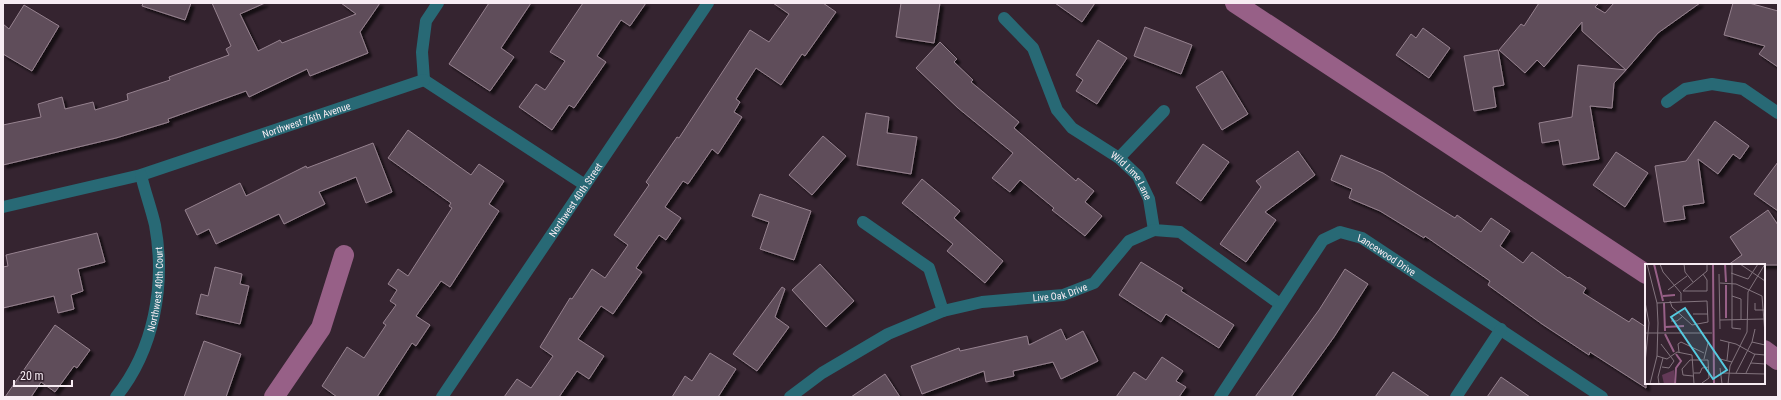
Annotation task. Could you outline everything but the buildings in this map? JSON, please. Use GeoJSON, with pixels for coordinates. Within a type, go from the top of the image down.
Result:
{"type":"FeatureCollection","features":[{"type":"Feature","properties":{"kind":"street"},"geometry":{"type":"LineString","coordinates":[[438,3],[426,21],[422,52],[424,80],[585,185]]}},
{"type":"Feature","properties":{"kind":"street","name":"Northwest 40th Street"},"geometry":{"type":"LineString","coordinates":[[442,397],[708,3]]}},
{"type":"Feature","properties":{"kind":"street","name":"Wild Lime Lane"},"geometry":{"type":"LineString","coordinates":[[1004,18],[1033,48],[1057,110],[1072,128],[1119,158],[1138,176],[1149,198],[1154,230]]}},
{"type":"Feature","properties":{"kind":"street","name":"Northwest 76th Avenue"},"geometry":{"type":"LineString","coordinates":[[3,207],[140,175],[424,80]]}},
{"type":"Feature","properties":{"kind":"street"},"geometry":{"type":"LineString","coordinates":[[1667,102],[1685,89],[1712,84],[1743,89],[1778,113]]}},
{"type":"Feature","properties":{"kind":"street"},"geometry":{"type":"LineString","coordinates":[[1119,158],[1164,111]]}},
{"type":"Feature","properties":{"kind":"street","name":"Northwest 40th Court"},"geometry":{"type":"LineString","coordinates":[[116,397],[123,389],[139,359],[151,330],[158,298],[158,265],[155,226],[140,175]]}},
{"type":"Feature","properties":{"kind":"street"},"geometry":{"type":"LineString","coordinates":[[862,222],[929,268],[943,312]]}},
{"type":"Feature","properties":{"kind":"street"},"geometry":{"type":"LineString","coordinates":[[1154,230],[1180,232],[1280,304]]}},
{"type":"Feature","properties":{"kind":"street","name":"Live Oak Drive"},"geometry":{"type":"LineString","coordinates":[[790,397],[822,373],[888,334],[943,312],[982,302],[1063,295],[1094,283],[1129,241],[1154,230]]}},
{"type":"Feature","properties":{"kind":"street","name":"Lancewood Drive"},"geometry":{"type":"LineString","coordinates":[[1220,397],[1323,240],[1340,232],[1362,238],[1602,397]]}},
{"type":"Feature","properties":{"kind":"street"},"geometry":{"type":"LineString","coordinates":[[1456,397],[1500,329]]}},
{"type":"Feature","properties":{"kind":"waterway"},"geometry":{"type":"LineString","coordinates":[[1235,3],[1645,273]]}},
{"type":"Feature","properties":{"kind":"waterway"},"geometry":{"type":"LineString","coordinates":[[274,397],[321,328],[344,255]]}},
{"type":"Feature","properties":{"kind":"waterway"},"geometry":{"type":"LineString","coordinates":[[1765,351],[1778,360]]}}]}
